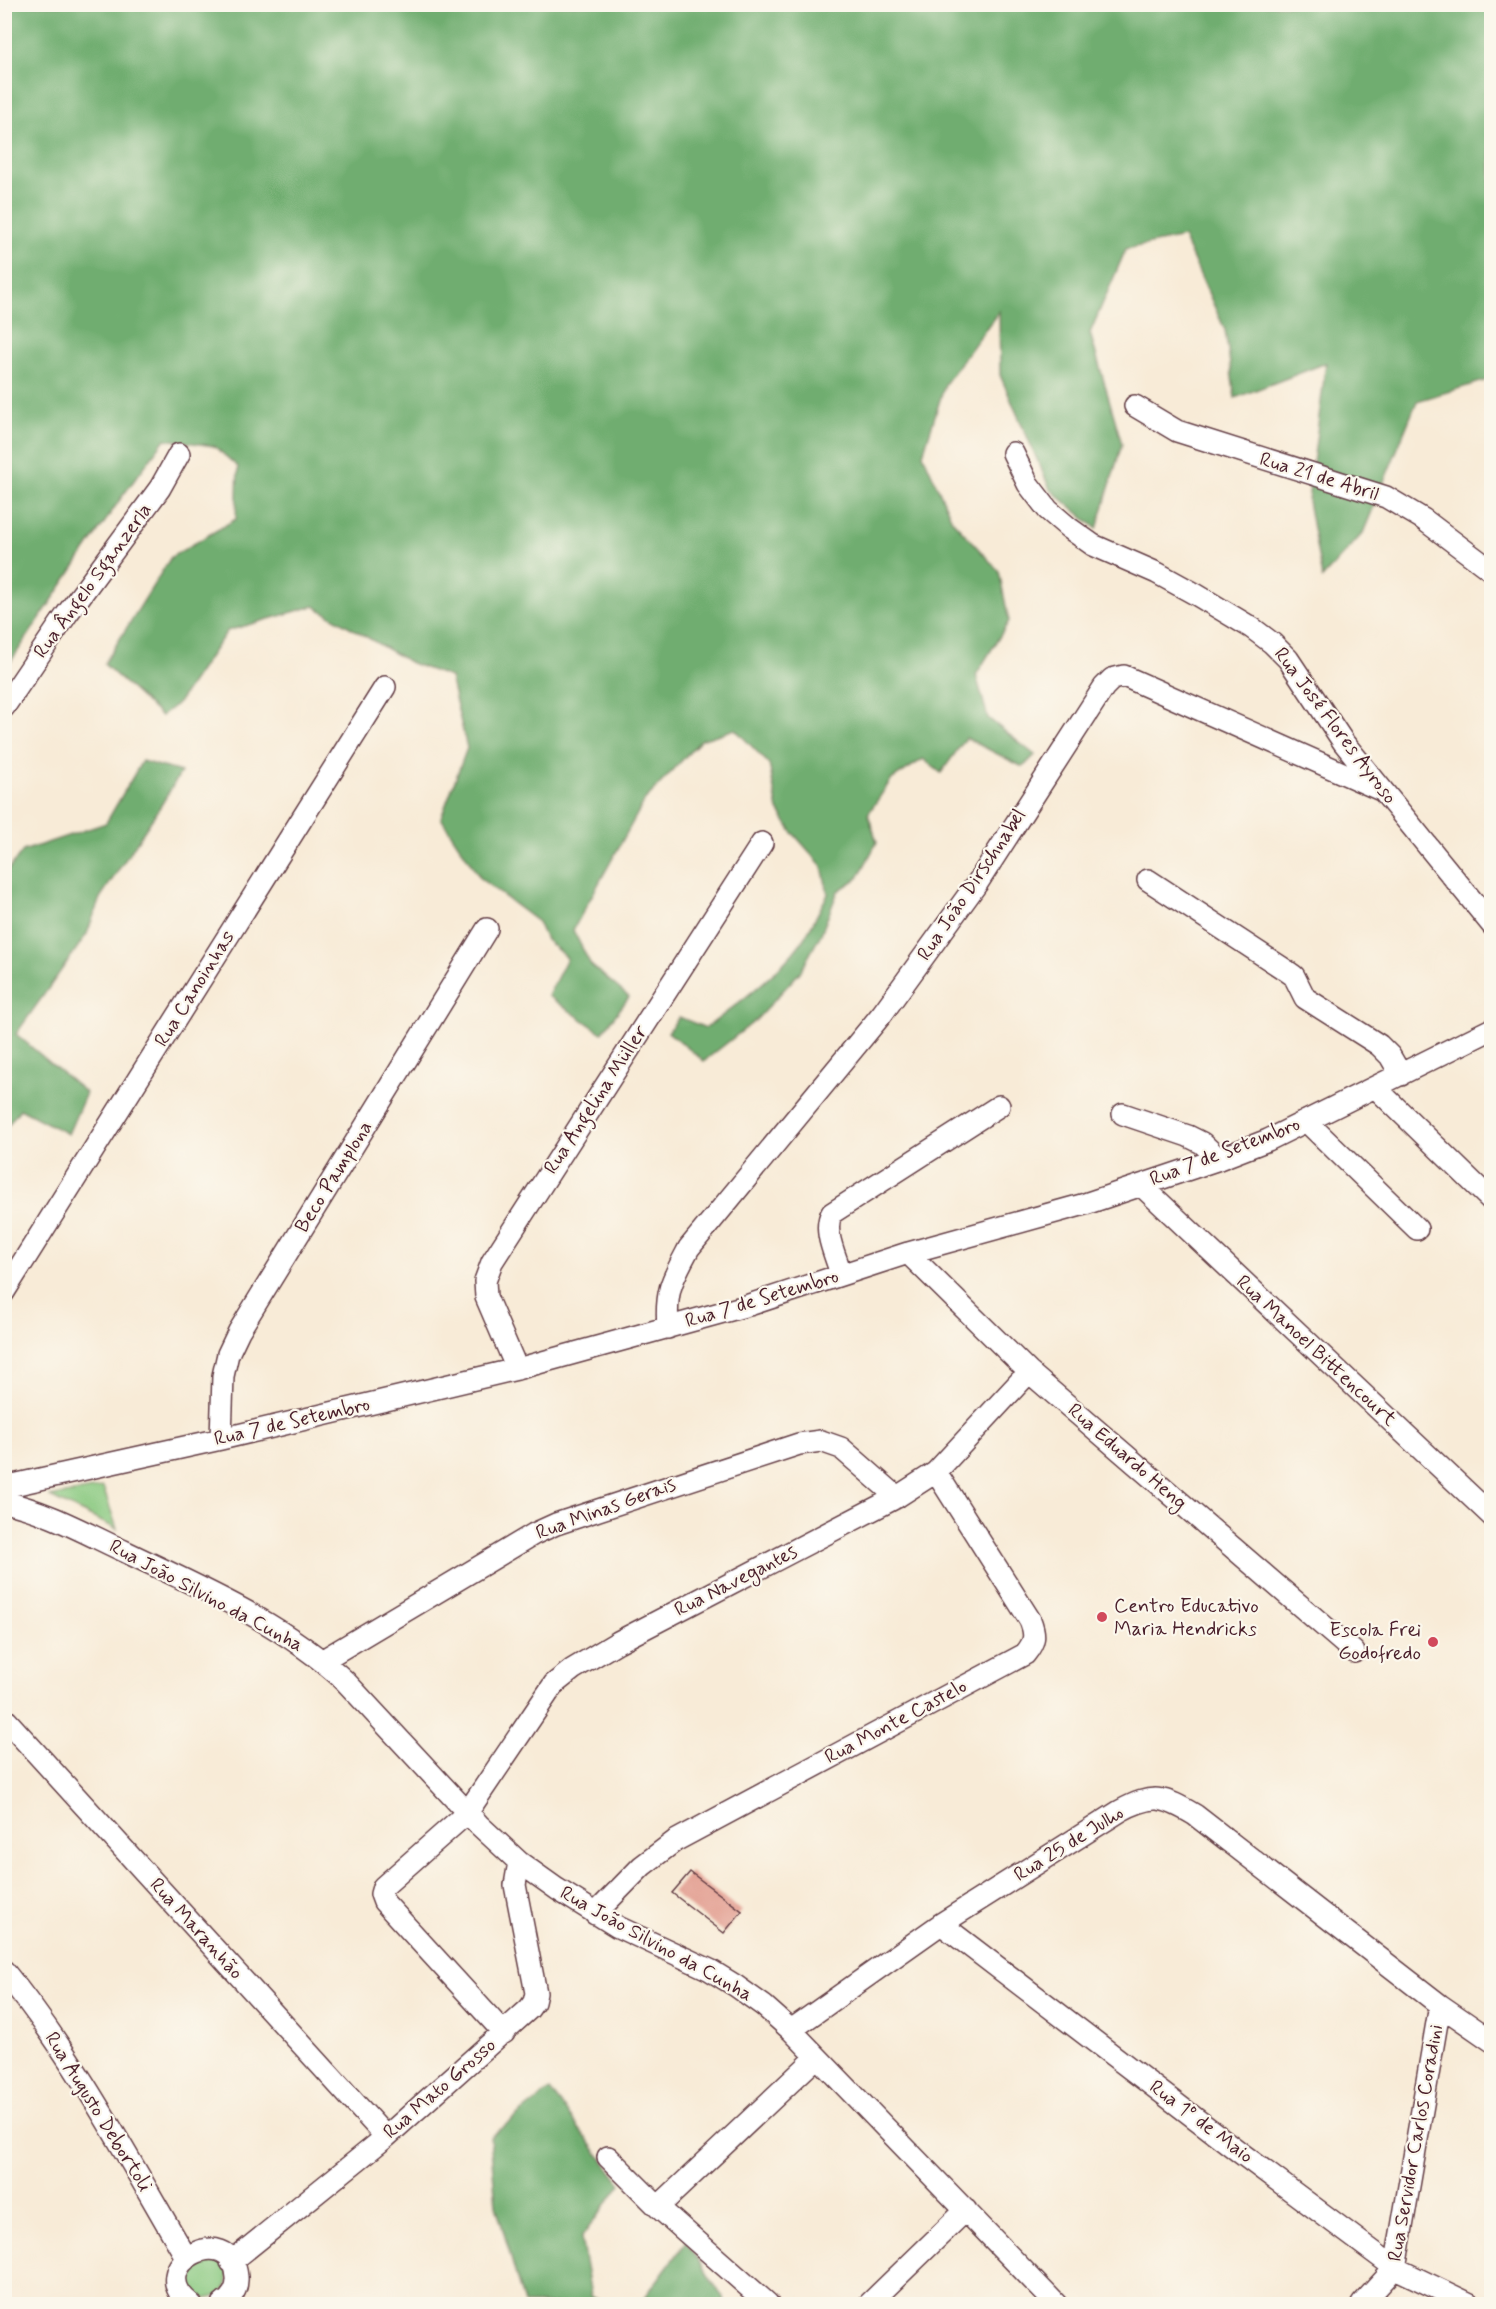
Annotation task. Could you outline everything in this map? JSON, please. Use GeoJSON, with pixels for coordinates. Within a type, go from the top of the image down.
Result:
{"type":"FeatureCollection","features":[{"type":"Feature","properties":{"kind":"street","name":"Rua 21 de Abril"},"geometry":{"type":"LineString","coordinates":[[1135,406],[1186,435],[1386,497],[1423,519],[1491,571]]}},
{"type":"Feature","properties":{"kind":"street","name":"Rua José Flores Ayroso"},"geometry":{"type":"LineString","coordinates":[[1013,453],[1028,484],[1048,510],[1069,528],[1093,545],[1157,573],[1197,595],[1252,628],[1272,644],[1298,674],[1344,743],[1491,925]]}},
{"type":"Feature","properties":{"kind":"street","name":"Rua Ângelo Sganzerla"},"geometry":{"type":"LineString","coordinates":[[4,707],[67,614],[160,488],[179,454]]}},
{"type":"Feature","properties":{"kind":"street","name":"Rua João Dirschnabel"},"geometry":{"type":"LineString","coordinates":[[668,1328],[666,1303],[672,1278],[689,1248],[882,1014],[978,882],[1104,687],[1112,679],[1124,676],[1383,790]]}},
{"type":"Feature","properties":{"kind":"street","name":"Rua Canoinhas"},"geometry":{"type":"LineString","coordinates":[[4,1292],[385,687]]}},
{"type":"Feature","properties":{"kind":"street","name":"Rua Angelina Müller"},"geometry":{"type":"LineString","coordinates":[[517,1369],[486,1297],[485,1281],[492,1262],[762,843]]}},
{"type":"Feature","properties":{"kind":"street"},"geometry":{"type":"LineString","coordinates":[[1148,880],[1287,970],[1294,976],[1305,998],[1378,1045],[1390,1056],[1401,1075]]}},
{"type":"Feature","properties":{"kind":"street","name":"Beco Pamplona"},"geometry":{"type":"LineString","coordinates":[[221,1439],[223,1376],[228,1354],[239,1331],[487,929]]}},
{"type":"Feature","properties":{"kind":"street","name":"Rua 7 de Setembro"},"geometry":{"type":"LineString","coordinates":[[4,1487],[221,1439],[517,1369],[749,1305],[908,1253],[1085,1204],[1268,1140],[1491,1029]]}},
{"type":"Feature","properties":{"kind":"street"},"geometry":{"type":"LineString","coordinates":[[1376,1088],[1491,1201]]}},
{"type":"Feature","properties":{"kind":"street"},"geometry":{"type":"LineString","coordinates":[[841,1274],[828,1229],[827,1221],[832,1213],[999,1106]]}},
{"type":"Feature","properties":{"kind":"street"},"geometry":{"type":"LineString","coordinates":[[1123,1114],[1188,1136],[1202,1143],[1219,1159]]}},
{"type":"Feature","properties":{"kind":"street"},"geometry":{"type":"LineString","coordinates":[[1306,1121],[1418,1229]]}},
{"type":"Feature","properties":{"kind":"street","name":"Rua Manoel Bittencourt"},"geometry":{"type":"LineString","coordinates":[[1141,1185],[1491,1516]]}},
{"type":"Feature","properties":{"kind":"street","name":"Rua Eduardo Heng"},"geometry":{"type":"LineString","coordinates":[[908,1253],[1029,1372],[1354,1652]]}},
{"type":"Feature","properties":{"kind":"street","name":"Rua Navegantes"},"geometry":{"type":"LineString","coordinates":[[504,2033],[384,1902],[381,1894],[384,1887],[467,1813],[554,1684],[618,1642],[897,1497],[936,1472],[1029,1372]]}},
{"type":"Feature","properties":{"kind":"street","name":"Rua Minas Gerais"},"geometry":{"type":"LineString","coordinates":[[323,1660],[534,1534],[567,1520],[799,1444],[821,1441],[841,1448],[897,1497]]}},
{"type":"Feature","properties":{"kind":"street","name":"Rua Monte Castelo"},"geometry":{"type":"LineString","coordinates":[[595,1914],[642,1866],[675,1841],[1024,1654],[1034,1644],[1035,1632],[1030,1620],[936,1472]]}},
{"type":"Feature","properties":{"kind":"street"},"geometry":{"type":"LineString","coordinates":[[40,1479],[39,1496],[43,1514]]}},
{"type":"Feature","properties":{"kind":"street","name":"Rua João Silvino da Cunha"},"geometry":{"type":"LineString","coordinates":[[4,1502],[43,1514],[157,1567],[293,1638],[323,1660],[467,1813],[519,1862],[595,1914],[642,1939],[710,1970],[755,1999],[817,2057],[1056,2304]]}},
{"type":"Feature","properties":{"kind":"street","name":"Rua Maranhão"},"geometry":{"type":"LineString","coordinates":[[7,1721],[386,2137]]}},
{"type":"Feature","properties":{"kind":"street","name":"Rua 25 de Julho"},"geometry":{"type":"LineString","coordinates":[[790,2030],[941,1924],[1120,1811],[1139,1800],[1157,1798],[1178,1805],[1195,1815],[1440,2005],[1491,2041]]}},
{"type":"Feature","properties":{"kind":"street","name":"Rua Mato Grosso"},"geometry":{"type":"LineString","coordinates":[[231,2262],[386,2137],[529,2010],[536,1993],[515,1885],[519,1862]]}},
{"type":"Feature","properties":{"kind":"street","name":"Rua 1º de Maio"},"geometry":{"type":"LineString","coordinates":[[941,1924],[1395,2268],[1470,2304]]}},
{"type":"Feature","properties":{"kind":"street","name":"Rua Augusto Debortoli"},"geometry":{"type":"LineString","coordinates":[[4,1971],[57,2042],[92,2096],[186,2257]]}},
{"type":"Feature","properties":{"kind":"street","name":"Rua Servidor Carlos Coradini"},"geometry":{"type":"LineString","coordinates":[[1362,2304],[1395,2268],[1440,2005]]}},
{"type":"Feature","properties":{"kind":"street"},"geometry":{"type":"LineString","coordinates":[[658,2206],[817,2057]]}},
{"type":"Feature","properties":{"kind":"street"},"geometry":{"type":"LineString","coordinates":[[608,2157],[658,2206],[768,2304]]}},
{"type":"Feature","properties":{"kind":"street"},"geometry":{"type":"LineString","coordinates":[[869,2304],[966,2210]]}},
{"type":"Feature","properties":{"kind":"street"},"geometry":{"type":"LineString","coordinates":[[184,2302],[178,2287],[178,2271],[186,2257],[201,2249],[210,2249],[218,2251],[231,2262],[236,2271],[237,2282],[234,2293],[227,2304]]}},
{"type":"Feature","properties":{"kind":"green space"},"geometry":{"type":"Polygon","coordinates":[[[5,5],[1491,5],[1491,379],[1417,401],[1363,533],[1322,578],[1308,501],[1326,363],[1235,398],[1225,330],[1183,237],[1126,249],[1090,333],[1122,444],[1097,529],[1050,489],[1000,375],[999,311],[945,384],[923,454],[952,520],[999,571],[1009,621],[976,675],[988,718],[1035,755],[1023,767],[966,738],[941,773],[923,759],[891,780],[868,814],[877,842],[858,878],[838,891],[821,934],[800,972],[756,1020],[704,1061],[668,1032],[679,1017],[706,1028],[756,989],[800,944],[828,894],[822,866],[792,832],[778,810],[769,764],[735,729],[701,740],[645,800],[573,930],[591,965],[629,997],[602,1033],[548,996],[567,958],[546,940],[538,922],[481,879],[441,818],[467,748],[450,677],[411,663],[314,606],[227,631],[178,703],[161,716],[104,664],[171,557],[236,519],[238,467],[214,446],[165,439],[121,498],[5,670],[5,5]]]}},
{"type":"Feature","properties":{"kind":"green space"},"geometry":{"type":"Polygon","coordinates":[[[142,761],[181,772],[100,898],[87,934],[16,1034],[86,1093],[68,1134],[20,1109],[5,1129],[5,874],[23,851],[106,823],[142,761]]]}},
{"type":"Feature","properties":{"kind":"green space"},"geometry":{"type":"Polygon","coordinates":[[[103,1487],[117,1529],[50,1497],[103,1487]]]}},
{"type":"Feature","properties":{"kind":"green space"},"geometry":{"type":"Polygon","coordinates":[[[550,2090],[621,2184],[581,2238],[591,2296],[605,2304],[524,2304],[496,2205],[490,2137],[550,2090]]]}},
{"type":"Feature","properties":{"kind":"green space"},"geometry":{"type":"Polygon","coordinates":[[[686,2241],[727,2304],[640,2304],[686,2241]]]}},
{"type":"Feature","properties":{"kind":"green space"},"geometry":{"type":"Polygon","coordinates":[[[201,2257],[221,2261],[228,2273],[225,2289],[213,2298],[198,2297],[187,2286],[186,2271],[201,2257]]]}},
{"type":"Feature","properties":{"kind":"building"},"geometry":{"type":"Polygon","coordinates":[[[690,1872],[742,1911],[724,1933],[672,1893],[690,1872]]]}},
{"type":"Feature","properties":{"kind":"place","name":"Centro Educativo Maria Hendricks"},"geometry":{"type":"Point","coordinates":[1102,1617]}},
{"type":"Feature","properties":{"kind":"place","name":"Escola Frei Godofredo"},"geometry":{"type":"Point","coordinates":[1433,1642]}}]}
